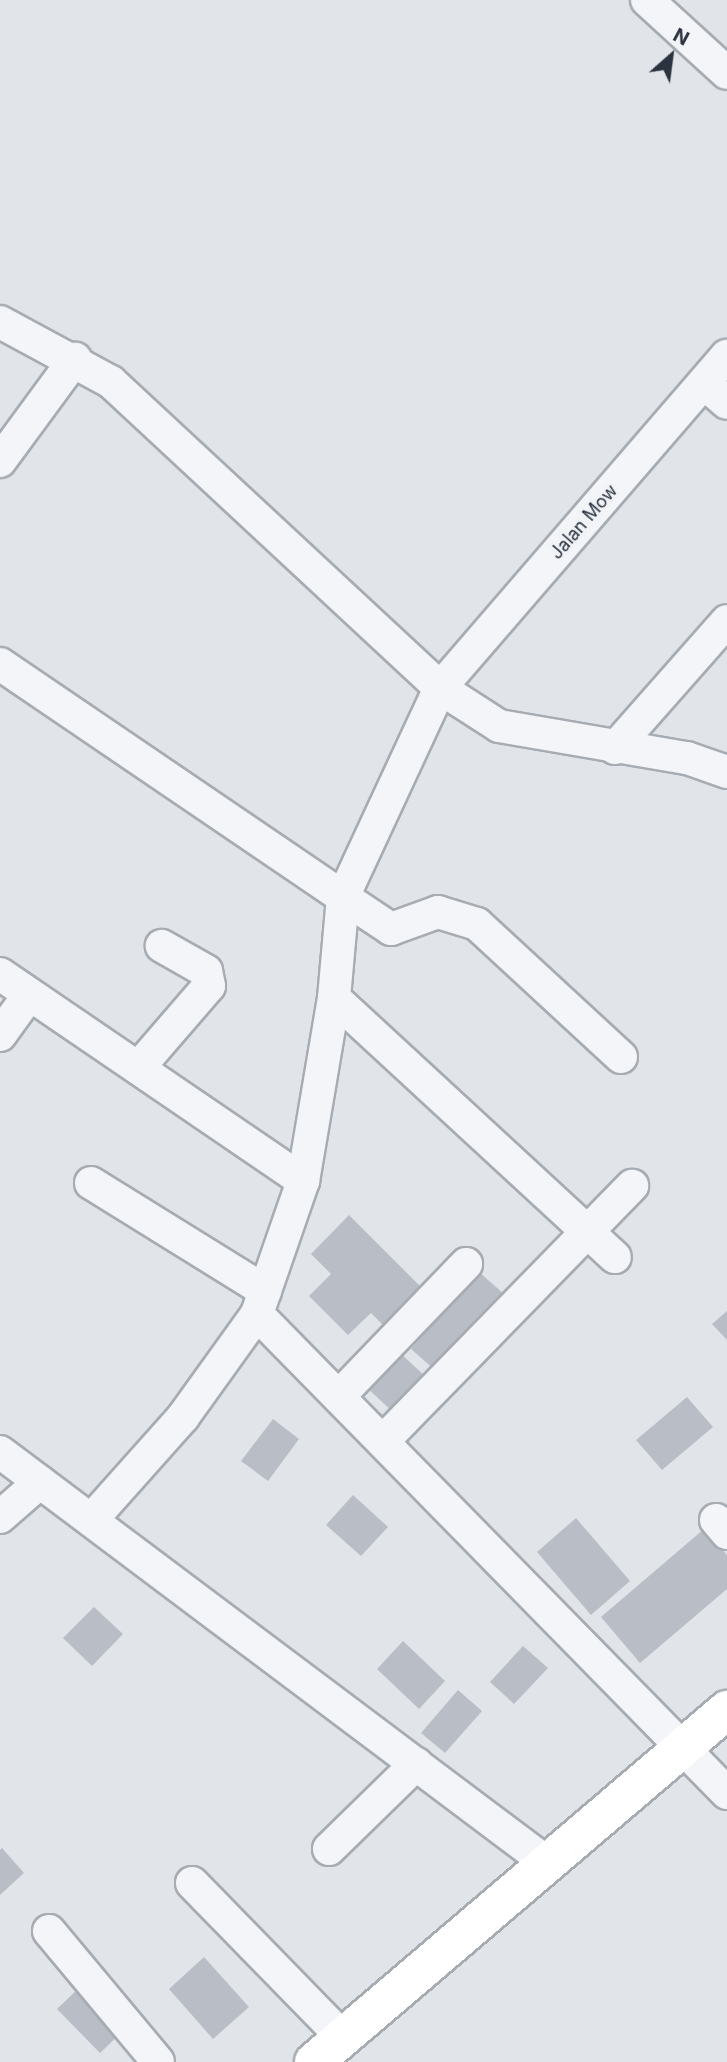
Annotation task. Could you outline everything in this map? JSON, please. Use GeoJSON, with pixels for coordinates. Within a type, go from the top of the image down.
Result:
{"type":"FeatureCollection","features":[{"type":"Feature","properties":{"kind":"main road"},"geometry":{"type":"LineString","coordinates":[[314,2062],[727,1710]]}},
{"type":"Feature","properties":{"kind":"street"},"geometry":{"type":"LineString","coordinates":[[647,0],[727,73]]}},
{"type":"Feature","properties":{"kind":"street"},"geometry":{"type":"LineString","coordinates":[[0,322],[75,359],[111,382],[194,455],[440,688],[499,726],[615,748],[687,758],[727,772]]}},
{"type":"Feature","properties":{"kind":"street","name":"Jalan Mow"},"geometry":{"type":"LineString","coordinates":[[92,1519],[183,1417],[261,1303],[303,1181],[334,998],[343,897],[440,688],[716,393],[727,356]]}},
{"type":"Feature","properties":{"kind":"street"},"geometry":{"type":"LineString","coordinates":[[0,461],[75,359]]}},
{"type":"Feature","properties":{"kind":"street"},"geometry":{"type":"LineString","coordinates":[[615,748],[727,621]]}},
{"type":"Feature","properties":{"kind":"street"},"geometry":{"type":"LineString","coordinates":[[0,664],[391,929],[438,912],[477,924],[621,1057]]}},
{"type":"Feature","properties":{"kind":"street"},"geometry":{"type":"LineString","coordinates":[[139,1067],[209,986],[206,971],[162,946]]}},
{"type":"Feature","properties":{"kind":"street"},"geometry":{"type":"LineString","coordinates":[[0,974],[303,1181]]}},
{"type":"Feature","properties":{"kind":"street"},"geometry":{"type":"LineString","coordinates":[[0,1035],[29,995]]}},
{"type":"Feature","properties":{"kind":"street"},"geometry":{"type":"LineString","coordinates":[[334,998],[615,1257]]}},
{"type":"Feature","properties":{"kind":"street"},"geometry":{"type":"LineString","coordinates":[[91,1183],[261,1303],[342,1394],[680,1748],[727,1793]]}},
{"type":"Feature","properties":{"kind":"street"},"geometry":{"type":"LineString","coordinates":[[385,1439],[632,1186]]}},
{"type":"Feature","properties":{"kind":"street"},"geometry":{"type":"LineString","coordinates":[[342,1394],[466,1264]]}},
{"type":"Feature","properties":{"kind":"street"},"geometry":{"type":"LineString","coordinates":[[0,1452],[546,1862]]}},
{"type":"Feature","properties":{"kind":"street"},"geometry":{"type":"LineString","coordinates":[[0,1517],[40,1482]]}},
{"type":"Feature","properties":{"kind":"street"},"geometry":{"type":"LineString","coordinates":[[329,1849],[416,1764]]}},
{"type":"Feature","properties":{"kind":"street"},"geometry":{"type":"LineString","coordinates":[[192,1883],[343,2038]]}},
{"type":"Feature","properties":{"kind":"street"},"geometry":{"type":"LineString","coordinates":[[49,1931],[158,2062]]}},
{"type":"Feature","properties":{"kind":"building"},"geometry":{"type":"Polygon","coordinates":[[[349,1215],[424,1290],[386,1328],[371,1313],[348,1335],[309,1296],[331,1274],[311,1254],[349,1215]]]}},
{"type":"Feature","properties":{"kind":"building"},"geometry":{"type":"Polygon","coordinates":[[[479,1272],[504,1294],[436,1371],[411,1349],[479,1272]]]}},
{"type":"Feature","properties":{"kind":"building"},"geometry":{"type":"Polygon","coordinates":[[[727,1311],[727,1340],[712,1324],[727,1311]]]}},
{"type":"Feature","properties":{"kind":"building"},"geometry":{"type":"Polygon","coordinates":[[[398,1351],[426,1377],[393,1412],[365,1386],[398,1351]]]}},
{"type":"Feature","properties":{"kind":"building"},"geometry":{"type":"Polygon","coordinates":[[[687,1397],[713,1427],[662,1470],[636,1440],[687,1397]]]}},
{"type":"Feature","properties":{"kind":"building"},"geometry":{"type":"Polygon","coordinates":[[[273,1419],[299,1439],[268,1481],[241,1461],[273,1419]]]}},
{"type":"Feature","properties":{"kind":"building"},"geometry":{"type":"Polygon","coordinates":[[[353,1495],[388,1527],[361,1556],[326,1525],[353,1495]]]}},
{"type":"Feature","properties":{"kind":"building"},"geometry":{"type":"Polygon","coordinates":[[[576,1518],[630,1581],[591,1615],[537,1552],[576,1518]]]}},
{"type":"Feature","properties":{"kind":"building"},"geometry":{"type":"Polygon","coordinates":[[[704,1529],[727,1555],[727,1589],[640,1663],[601,1617],[704,1529]]]}},
{"type":"Feature","properties":{"kind":"building"},"geometry":{"type":"Polygon","coordinates":[[[94,1607],[123,1634],[92,1666],[63,1638],[94,1607]]]}},
{"type":"Feature","properties":{"kind":"building"},"geometry":{"type":"Polygon","coordinates":[[[403,1641],[445,1681],[419,1709],[377,1669],[403,1641]]]}},
{"type":"Feature","properties":{"kind":"building"},"geometry":{"type":"Polygon","coordinates":[[[523,1646],[548,1668],[514,1704],[490,1682],[523,1646]]]}},
{"type":"Feature","properties":{"kind":"building"},"geometry":{"type":"Polygon","coordinates":[[[458,1690],[482,1711],[445,1753],[421,1733],[458,1690]]]}},
{"type":"Feature","properties":{"kind":"building"},"geometry":{"type":"Polygon","coordinates":[[[2,1848],[24,1873],[0,1895],[0,1850],[2,1848]]]}},
{"type":"Feature","properties":{"kind":"building"},"geometry":{"type":"Polygon","coordinates":[[[204,1957],[249,2007],[213,2039],[169,1989],[204,1957]]]}},
{"type":"Feature","properties":{"kind":"building"},"geometry":{"type":"Polygon","coordinates":[[[82,1985],[125,2029],[100,2053],[57,2009],[82,1985]]]}}]}
